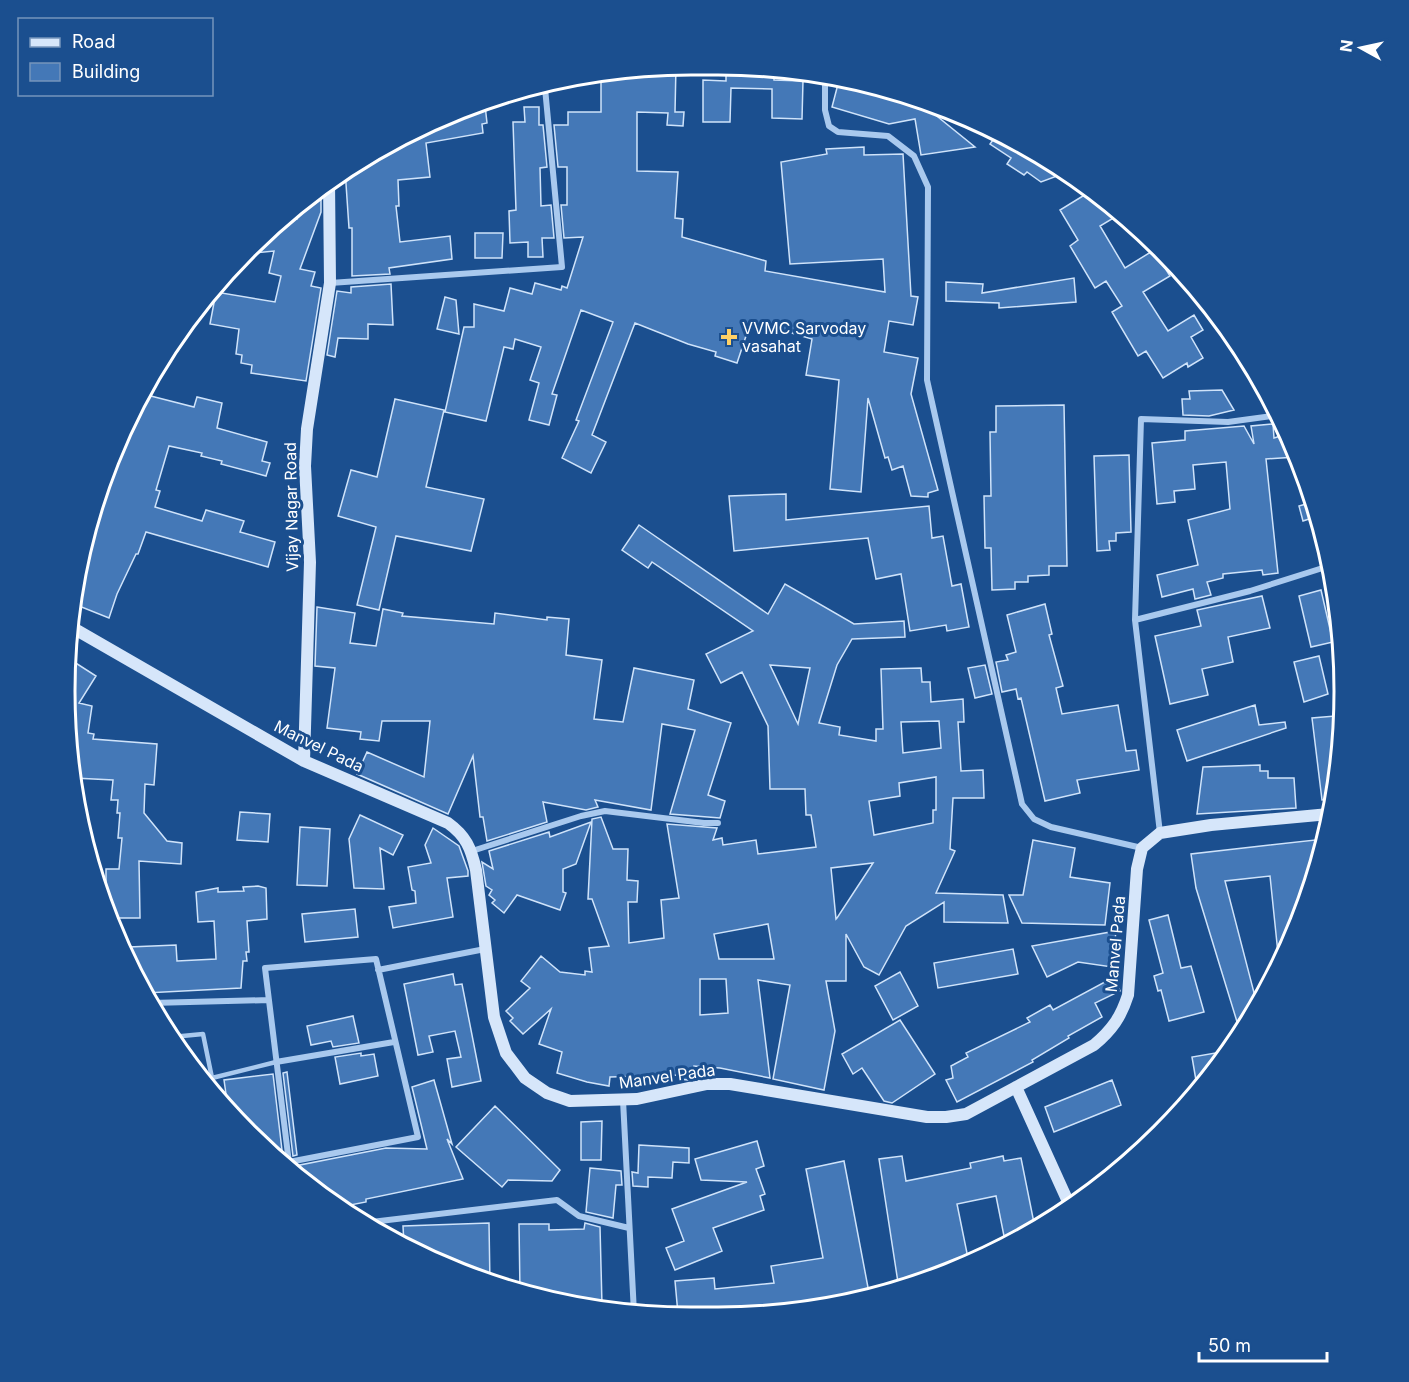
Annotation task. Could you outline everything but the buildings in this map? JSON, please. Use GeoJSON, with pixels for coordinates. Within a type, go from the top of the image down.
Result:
{"type":"FeatureCollection","features":[{"type":"Feature","properties":{"kind":"main road","name":"Vijay Nagar Road"},"geometry":{"type":"LineString","coordinates":[[304,761],[310,562],[305,457],[307,429],[330,283],[329,193]]}},
{"type":"Feature","properties":{"kind":"main road","name":"Manvel Pada"},"geometry":{"type":"LineString","coordinates":[[78,631],[304,761],[448,823],[463,834],[472,851],[494,1017],[506,1053],[525,1078],[547,1093],[570,1101],[623,1100],[706,1084],[729,1084],[927,1117],[966,1114],[1095,1046],[1112,1030],[1122,1013],[1128,995],[1137,869],[1142,848]]}},
{"type":"Feature","properties":{"kind":"main road"},"geometry":{"type":"LineString","coordinates":[[1142,848],[1160,833],[1211,825],[1321,815]]}},
{"type":"Feature","properties":{"kind":"main road"},"geometry":{"type":"LineString","coordinates":[[1016,1087],[1067,1198]]}},
{"type":"Feature","properties":{"kind":"street"},"geometry":{"type":"LineString","coordinates":[[825,85],[825,110],[829,126],[838,132],[888,136],[914,156],[928,187],[927,380],[1022,804],[1034,819],[1051,827],[1142,848]]}},
{"type":"Feature","properties":{"kind":"street"},"geometry":{"type":"LineString","coordinates":[[330,283],[562,267],[546,93]]}},
{"type":"Feature","properties":{"kind":"street"},"geometry":{"type":"LineString","coordinates":[[1160,833],[1135,620],[1141,419],[1228,422],[1269,417]]}},
{"type":"Feature","properties":{"kind":"street"},"geometry":{"type":"LineString","coordinates":[[1135,620],[1250,591],[1321,568]]}},
{"type":"Feature","properties":{"kind":"street"},"geometry":{"type":"LineString","coordinates":[[472,851],[581,816],[605,811],[718,823]]}},
{"type":"Feature","properties":{"kind":"street"},"geometry":{"type":"LineString","coordinates":[[378,970],[485,949]]}},
{"type":"Feature","properties":{"kind":"street"},"geometry":{"type":"LineString","coordinates":[[288,1157],[265,968],[376,959],[418,1137],[293,1160]]}},
{"type":"Feature","properties":{"kind":"street"},"geometry":{"type":"LineString","coordinates":[[161,1004],[269,1000]]}},
{"type":"Feature","properties":{"kind":"street"},"geometry":{"type":"LineString","coordinates":[[276,1062],[394,1042]]}},
{"type":"Feature","properties":{"kind":"street"},"geometry":{"type":"LineString","coordinates":[[623,1100],[633,1304]]}},
{"type":"Feature","properties":{"kind":"street"},"geometry":{"type":"LineString","coordinates":[[378,1221],[557,1200],[579,1216],[629,1228]]}},
{"type":"Feature","properties":{"kind":"lane"},"geometry":{"type":"LineString","coordinates":[[181,1036],[203,1034],[212,1078]]}},
{"type":"Feature","properties":{"kind":"lane"},"geometry":{"type":"LineString","coordinates":[[212,1078],[276,1062]]}},
{"type":"Feature","properties":{"kind":"place","name":"VVMC Sarvoday vasahat"},"geometry":{"type":"Point","coordinates":[729,337]}}]}
